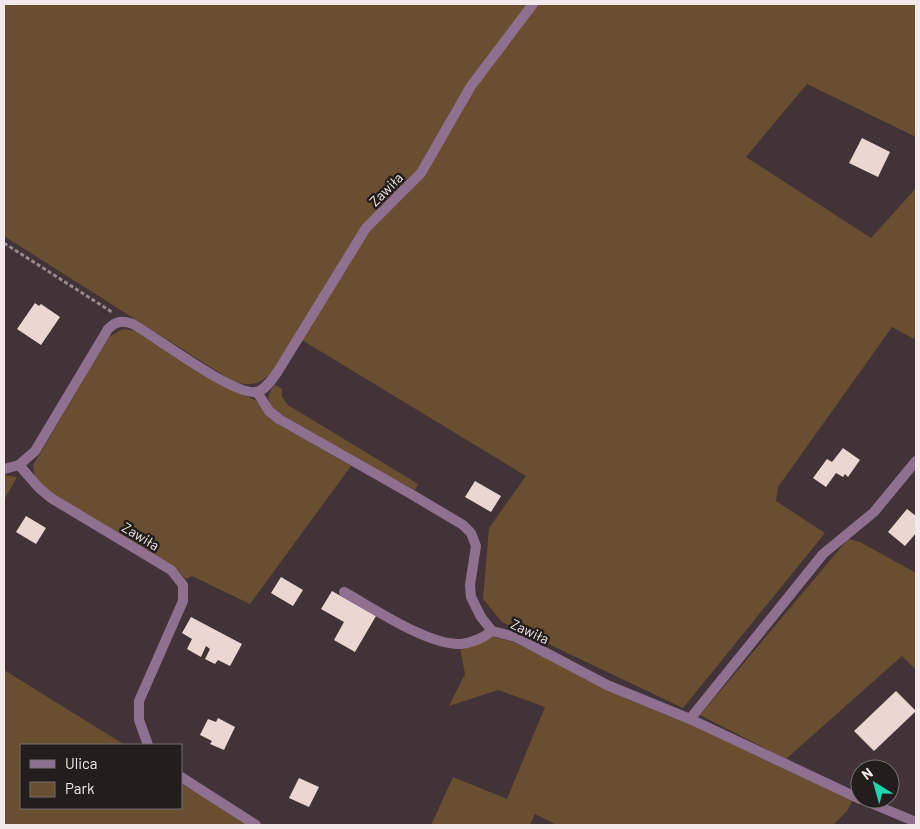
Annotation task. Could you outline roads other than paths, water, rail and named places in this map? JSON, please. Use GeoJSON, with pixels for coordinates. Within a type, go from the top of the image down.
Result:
{"type":"FeatureCollection","features":[{"type":"Feature","properties":{"kind":"street","name":"Zawiła"},"geometry":{"type":"LineString","coordinates":[[533,4],[471,86],[421,173],[366,228],[278,371],[257,392],[269,411],[279,419],[411,494],[463,526],[471,533],[476,546],[470,585],[471,597],[480,617],[492,631],[516,637],[607,685],[690,719],[850,794]]}},
{"type":"Feature","properties":{"kind":"street"},"geometry":{"type":"LineString","coordinates":[[4,469],[19,465],[34,451],[108,328],[113,324],[127,322],[149,333],[229,383],[241,389],[257,392]]}},
{"type":"Feature","properties":{"kind":"street"},"geometry":{"type":"LineString","coordinates":[[690,719],[823,554],[874,512],[916,461]]}},
{"type":"Feature","properties":{"kind":"street","name":"Zawiła"},"geometry":{"type":"LineString","coordinates":[[19,465],[39,488],[51,498],[171,570],[183,586],[183,601],[139,701],[139,720],[148,744]]}},
{"type":"Feature","properties":{"kind":"street"},"geometry":{"type":"LineString","coordinates":[[344,592],[405,627],[446,643],[471,642],[492,631]]}},
{"type":"Feature","properties":{"kind":"street"},"geometry":{"type":"LineString","coordinates":[[182,778],[256,825]]}},
{"type":"Feature","properties":{"kind":"street","name":"Zawiła"},"geometry":{"type":"LineString","coordinates":[[884,809],[916,822]]}}]}
